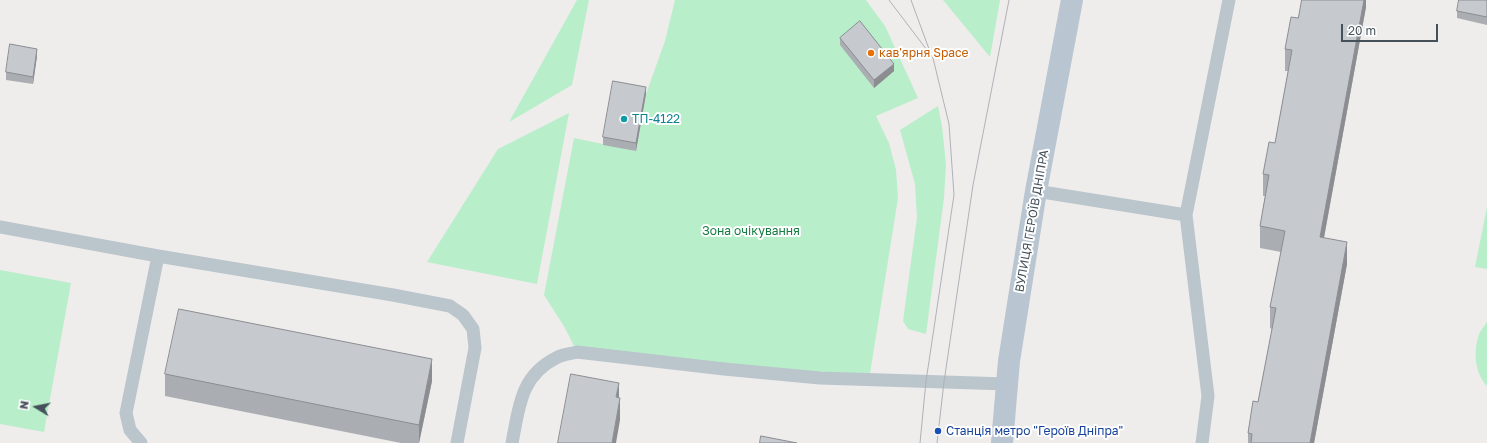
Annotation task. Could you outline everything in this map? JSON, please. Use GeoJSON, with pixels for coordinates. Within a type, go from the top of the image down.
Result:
{"type":"FeatureCollection","features":[{"type":"Feature","properties":{"kind":"main road","name":"ВУЛИЦЯ ГЕРОЇВ ДНІПРА"},"geometry":{"type":"LineString","coordinates":[[1002,443],[1009,361],[1036,191],[1072,0]]}},
{"type":"Feature","properties":{"kind":"lane"},"geometry":{"type":"LineString","coordinates":[[1202,443],[1208,396],[1186,215],[1229,0]]}},
{"type":"Feature","properties":{"kind":"lane"},"geometry":{"type":"LineString","coordinates":[[1036,191],[1186,215]]}},
{"type":"Feature","properties":{"kind":"lane"},"geometry":{"type":"LineString","coordinates":[[0,227],[158,256],[393,295],[450,306],[463,315],[472,329],[475,348],[458,443]]}},
{"type":"Feature","properties":{"kind":"lane"},"geometry":{"type":"LineString","coordinates":[[141,443],[130,430],[126,413],[158,256]]}},
{"type":"Feature","properties":{"kind":"lane"},"geometry":{"type":"LineString","coordinates":[[512,443],[519,405],[526,385],[539,368],[557,357],[577,352],[724,369],[820,378],[1007,384]]}},
{"type":"Feature","properties":{"kind":"green space"},"geometry":{"type":"Polygon","coordinates":[[[577,0],[589,0],[572,85],[509,122],[577,0]]]}},
{"type":"Feature","properties":{"kind":"green space","name":"Зона очікування"},"geometry":{"type":"Polygon","coordinates":[[[675,0],[866,0],[885,26],[918,98],[876,116],[889,143],[896,170],[898,198],[869,380],[577,352],[565,328],[544,295],[574,138],[636,151],[646,94],[665,41],[675,0]]]}},
{"type":"Feature","properties":{"kind":"green space"},"geometry":{"type":"Polygon","coordinates":[[[943,0],[1000,0],[990,57],[943,0]]]}},
{"type":"Feature","properties":{"kind":"green space"},"geometry":{"type":"Polygon","coordinates":[[[938,106],[942,126],[946,164],[944,198],[926,334],[908,329],[903,321],[917,217],[915,184],[900,130],[938,106]]]}},
{"type":"Feature","properties":{"kind":"green space"},"geometry":{"type":"Polygon","coordinates":[[[569,113],[537,284],[427,262],[498,149],[569,113]]]}},
{"type":"Feature","properties":{"kind":"green space"},"geometry":{"type":"Polygon","coordinates":[[[1487,207],[1487,269],[1475,267],[1487,207]]]}},
{"type":"Feature","properties":{"kind":"green space"},"geometry":{"type":"Polygon","coordinates":[[[0,270],[71,283],[44,432],[0,424],[0,270]]]}},
{"type":"Feature","properties":{"kind":"green space"},"geometry":{"type":"Polygon","coordinates":[[[1487,322],[1487,386],[1479,374],[1477,367],[1476,345],[1480,332],[1487,322]]]}},
{"type":"Feature","properties":{"kind":"building"},"geometry":{"type":"Polygon","coordinates":[[[1302,0],[1364,0],[1320,237],[1347,242],[1310,443],[1251,443],[1252,434],[1248,433],[1253,401],[1258,402],[1276,308],[1270,307],[1285,231],[1260,226],[1269,175],[1263,174],[1269,142],[1275,143],[1292,50],[1285,49],[1291,17],[1298,18],[1302,0]]]}},
{"type":"Feature","properties":{"kind":"building"},"geometry":{"type":"Polygon","coordinates":[[[1459,0],[1487,0],[1487,17],[1457,11],[1459,0]]]}},
{"type":"Feature","properties":{"kind":"building"},"geometry":{"type":"Polygon","coordinates":[[[860,21],[894,64],[874,80],[840,38],[860,21]]]}},
{"type":"Feature","properties":{"kind":"building"},"geometry":{"type":"Polygon","coordinates":[[[10,44],[37,49],[33,77],[6,72],[10,44]]]}},
{"type":"Feature","properties":{"kind":"building","name":"ТП-4122"},"geometry":{"type":"Polygon","coordinates":[[[613,81],[646,87],[636,143],[603,137],[613,81]]]}},
{"type":"Feature","properties":{"kind":"building"},"geometry":{"type":"Polygon","coordinates":[[[179,309],[432,359],[419,425],[165,374],[179,309]]]}},
{"type":"Feature","properties":{"kind":"building"},"geometry":{"type":"Polygon","coordinates":[[[571,374],[619,383],[616,397],[620,398],[612,443],[558,443],[571,374]]]}},
{"type":"Feature","properties":{"kind":"building"},"geometry":{"type":"Polygon","coordinates":[[[761,436],[797,443],[760,443],[761,436]]]}},
{"type":"Feature","properties":{"kind":"tram line"},"geometry":{"type":"LineString","coordinates":[[889,0],[933,58],[949,124],[954,195],[926,381],[920,443]]}},
{"type":"Feature","properties":{"kind":"tram line"},"geometry":{"type":"LineString","coordinates":[[911,0],[929,49]]}},
{"type":"Feature","properties":{"kind":"tram line"},"geometry":{"type":"LineString","coordinates":[[937,443],[944,382],[973,185],[1009,0]]}},
{"type":"Feature","properties":{"kind":"place","name":"кав'ярня Space"},"geometry":{"type":"Point","coordinates":[871,53]}},
{"type":"Feature","properties":{"kind":"place","name":"ТП-4122"},"geometry":{"type":"Point","coordinates":[624,119]}},
{"type":"Feature","properties":{"kind":"place","name":"Станція метро \"Героїв Дніпра\""},"geometry":{"type":"Point","coordinates":[938,431]}}]}
